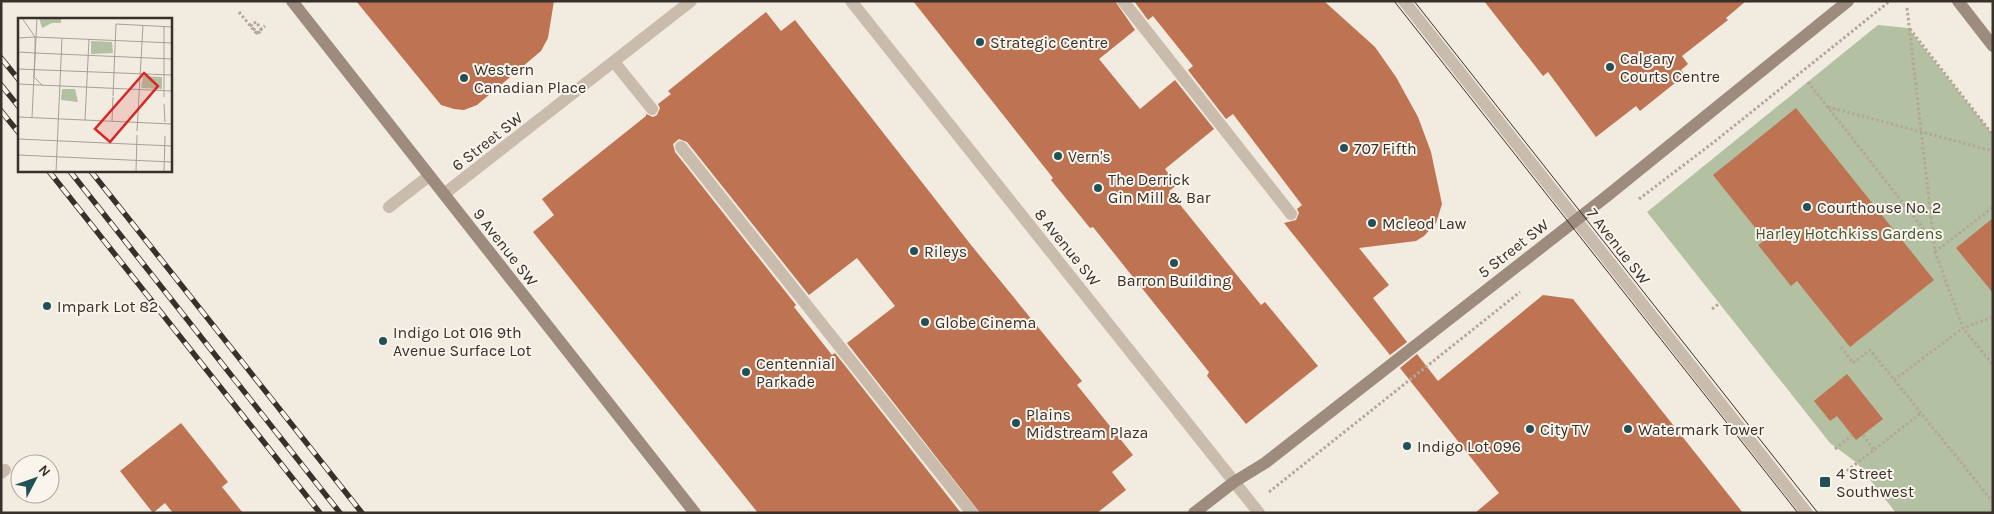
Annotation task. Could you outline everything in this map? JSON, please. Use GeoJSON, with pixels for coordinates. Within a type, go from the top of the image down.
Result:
{"type":"FeatureCollection","features":[{"type":"Feature","properties":{"kind":"main road","name":"9 Avenue SW"},"geometry":{"type":"LineString","coordinates":[[292,1],[695,513]]}},
{"type":"Feature","properties":{"kind":"main road","name":"5 Street SW"},"geometry":{"type":"LineString","coordinates":[[1194,513],[1234,482],[1265,463],[1577,219],[1848,1]]}},
{"type":"Feature","properties":{"kind":"main road"},"geometry":{"type":"LineString","coordinates":[[1958,1],[1993,46]]}},
{"type":"Feature","properties":{"kind":"street","name":"6 Street SW"},"geometry":{"type":"LineString","coordinates":[[444,194],[691,1]]}},
{"type":"Feature","properties":{"kind":"street","name":"8 Avenue SW"},"geometry":{"type":"LineString","coordinates":[[851,1],[1256,509]]}},
{"type":"Feature","properties":{"kind":"street","name":"7 Avenue SW"},"geometry":{"type":"LineString","coordinates":[[1404,1],[1807,513]]}},
{"type":"Feature","properties":{"kind":"street"},"geometry":{"type":"LineString","coordinates":[[1129,3],[1292,214]]}},
{"type":"Feature","properties":{"kind":"street"},"geometry":{"type":"LineString","coordinates":[[614,62],[652,109]]}},
{"type":"Feature","properties":{"kind":"street"},"geometry":{"type":"LineString","coordinates":[[681,147],[972,513]]}},
{"type":"Feature","properties":{"kind":"street"},"geometry":{"type":"LineString","coordinates":[[389,206],[430,176]]}},
{"type":"Feature","properties":{"kind":"path"},"geometry":{"type":"LineString","coordinates":[[1632,204],[1714,142],[1890,1]]}},
{"type":"Feature","properties":{"kind":"path"},"geometry":{"type":"LineString","coordinates":[[1907,8],[1935,252],[1964,328],[1993,365]]}},
{"type":"Feature","properties":{"kind":"path"},"geometry":{"type":"LineString","coordinates":[[240,12],[257,34],[262,30],[256,22],[251,26],[257,33],[265,26]]}},
{"type":"Feature","properties":{"kind":"path"},"geometry":{"type":"LineString","coordinates":[[1908,28],[1993,135]]}},
{"type":"Feature","properties":{"kind":"path"},"geometry":{"type":"LineString","coordinates":[[1808,82],[1933,242]]}},
{"type":"Feature","properties":{"kind":"path"},"geometry":{"type":"LineString","coordinates":[[1828,107],[1993,151]]}},
{"type":"Feature","properties":{"kind":"path"},"geometry":{"type":"LineString","coordinates":[[1935,252],[1993,207]]}},
{"type":"Feature","properties":{"kind":"path"},"geometry":{"type":"LineString","coordinates":[[1256,509],[1523,290]]}},
{"type":"Feature","properties":{"kind":"path"},"geometry":{"type":"LineString","coordinates":[[1712,309],[1720,303]]}},
{"type":"Feature","properties":{"kind":"path"},"geometry":{"type":"LineString","coordinates":[[1894,380],[1964,328],[1993,316]]}},
{"type":"Feature","properties":{"kind":"path"},"geometry":{"type":"LineString","coordinates":[[1841,347],[1854,363],[1870,350],[1993,502]]}},
{"type":"Feature","properties":{"kind":"path"},"geometry":{"type":"LineString","coordinates":[[1843,474],[1921,413]]}},
{"type":"Feature","properties":{"kind":"path"},"geometry":{"type":"LineString","coordinates":[[1835,449],[1852,435]]}},
{"type":"Feature","properties":{"kind":"path"},"geometry":{"type":"LineString","coordinates":[[1862,435],[1874,450]]}},
{"type":"Feature","properties":{"kind":"green space","name":"Harley Hotchkiss Gardens"},"geometry":{"type":"Polygon","coordinates":[[[1878,25],[1908,28],[1993,135],[1993,513],[1896,513],[1857,463],[1830,443],[1647,212],[1878,25]]]}},
{"type":"Feature","properties":{"kind":"building","name":"Western Canadian Place"},"geometry":{"type":"Polygon","coordinates":[[[356,1],[554,1],[548,38],[541,51],[477,105],[464,110],[441,105],[356,1]]]}},
{"type":"Feature","properties":{"kind":"building"},"geometry":{"type":"Polygon","coordinates":[[[913,1],[1115,1],[1135,30],[1099,59],[1140,109],[1175,80],[1214,129],[1165,169],[1177,185],[1169,191],[1261,305],[1265,302],[1318,366],[1246,424],[1207,376],[1209,372],[1093,227],[1090,228],[1051,180],[1053,178],[913,1]]]}},
{"type":"Feature","properties":{"kind":"building","name":"707 Fifth"},"geometry":{"type":"Polygon","coordinates":[[[1134,1],[1324,1],[1375,47],[1396,77],[1418,117],[1431,152],[1442,204],[1436,223],[1424,236],[1416,241],[1359,248],[1389,285],[1373,298],[1407,342],[1390,355],[1284,223],[1296,220],[1299,213],[1297,209],[1302,205],[1233,114],[1226,119],[1188,70],[1193,66],[1153,16],[1148,20],[1134,1]]]}},
{"type":"Feature","properties":{"kind":"building","name":"Calgary Courts Centre"},"geometry":{"type":"Polygon","coordinates":[[[1484,1],[1746,1],[1726,18],[1728,20],[1682,56],[1688,64],[1681,70],[1685,75],[1640,111],[1636,106],[1596,137],[1548,72],[1543,76],[1484,1]]]}},
{"type":"Feature","properties":{"kind":"building"},"geometry":{"type":"Polygon","coordinates":[[[766,12],[781,31],[795,20],[971,245],[1082,381],[1077,385],[1133,455],[1112,472],[1126,490],[1097,513],[980,513],[847,343],[895,306],[857,258],[809,295],[687,142],[679,139],[673,144],[675,152],[796,305],[794,307],[832,355],[835,353],[961,513],[758,513],[533,232],[554,215],[542,199],[646,116],[646,114],[653,117],[657,115],[660,108],[658,104],[671,94],[668,91],[766,12]]]}},
{"type":"Feature","properties":{"kind":"building","name":"Courthouse No. 2"},"geometry":{"type":"Polygon","coordinates":[[[1796,108],[1934,280],[1850,347],[1797,281],[1791,286],[1758,245],[1765,240],[1713,175],[1796,108]]]}},
{"type":"Feature","properties":{"kind":"building"},"geometry":{"type":"Polygon","coordinates":[[[1993,218],[1993,293],[1956,248],[1993,218]]]}},
{"type":"Feature","properties":{"kind":"building"},"geometry":{"type":"Polygon","coordinates":[[[1543,295],[1573,299],[1743,513],[1475,513],[1499,493],[1400,368],[1417,354],[1438,381],[1543,295]]]}},
{"type":"Feature","properties":{"kind":"building"},"geometry":{"type":"Polygon","coordinates":[[[1847,374],[1883,419],[1856,440],[1837,416],[1830,421],[1814,401],[1847,374]]]}},
{"type":"Feature","properties":{"kind":"building"},"geometry":{"type":"Polygon","coordinates":[[[181,423],[228,482],[222,487],[243,513],[173,513],[165,503],[153,513],[120,471],[181,423]]]}},
{"type":"Feature","properties":{"kind":"tram line"},"geometry":{"type":"LineString","coordinates":[[1394,1],[1798,513]]}},
{"type":"Feature","properties":{"kind":"tram line"},"geometry":{"type":"LineString","coordinates":[[1414,1],[1818,513]]}},
{"type":"Feature","properties":{"kind":"railway"},"geometry":{"type":"LineString","coordinates":[[1,58],[18,79]]}},
{"type":"Feature","properties":{"kind":"railway"},"geometry":{"type":"LineString","coordinates":[[1,85],[18,106]]}},
{"type":"Feature","properties":{"kind":"railway"},"geometry":{"type":"LineString","coordinates":[[1,111],[18,132]]}},
{"type":"Feature","properties":{"kind":"railway"},"geometry":{"type":"LineString","coordinates":[[49,171],[320,513]]}},
{"type":"Feature","properties":{"kind":"railway"},"geometry":{"type":"LineString","coordinates":[[70,171],[340,513]]}},
{"type":"Feature","properties":{"kind":"railway"},"geometry":{"type":"LineString","coordinates":[[91,171],[362,513]]}},
{"type":"Feature","properties":{"kind":"place","name":"Strategic Centre"},"geometry":{"type":"Point","coordinates":[980,42]}},
{"type":"Feature","properties":{"kind":"place","name":"Calgary Courts Centre"},"geometry":{"type":"Point","coordinates":[1610,67]}},
{"type":"Feature","properties":{"kind":"place","name":"Western Canadian Place"},"geometry":{"type":"Point","coordinates":[464,78]}},
{"type":"Feature","properties":{"kind":"place","name":"707 Fifth"},"geometry":{"type":"Point","coordinates":[1344,148]}},
{"type":"Feature","properties":{"kind":"place","name":"Vern's"},"geometry":{"type":"Point","coordinates":[1058,156]}},
{"type":"Feature","properties":{"kind":"place","name":"The Derrick Gin Mill & Bar"},"geometry":{"type":"Point","coordinates":[1098,188]}},
{"type":"Feature","properties":{"kind":"place","name":"Courthouse No. 2"},"geometry":{"type":"Point","coordinates":[1807,207]}},
{"type":"Feature","properties":{"kind":"place","name":"Mcleod Law"},"geometry":{"type":"Point","coordinates":[1372,223]}},
{"type":"Feature","properties":{"kind":"place","name":"Rileys"},"geometry":{"type":"Point","coordinates":[914,251]}},
{"type":"Feature","properties":{"kind":"place","name":"Barron Building"},"geometry":{"type":"Point","coordinates":[1174,263]}},
{"type":"Feature","properties":{"kind":"place","name":"Impark Lot 82"},"geometry":{"type":"Point","coordinates":[47,306]}},
{"type":"Feature","properties":{"kind":"place","name":"Globe Cinema"},"geometry":{"type":"Point","coordinates":[925,322]}},
{"type":"Feature","properties":{"kind":"place","name":"Indigo Lot 016 9th Avenue Surface Lot"},"geometry":{"type":"Point","coordinates":[383,341]}},
{"type":"Feature","properties":{"kind":"place","name":"Centennial Parkade"},"geometry":{"type":"Point","coordinates":[746,372]}},
{"type":"Feature","properties":{"kind":"place","name":"Plains Midstream Plaza"},"geometry":{"type":"Point","coordinates":[1016,423]}},
{"type":"Feature","properties":{"kind":"place","name":"City TV"},"geometry":{"type":"Point","coordinates":[1530,429]}},
{"type":"Feature","properties":{"kind":"place","name":"Watermark Tower"},"geometry":{"type":"Point","coordinates":[1628,429]}},
{"type":"Feature","properties":{"kind":"place","name":"Indigo Lot 096"},"geometry":{"type":"Point","coordinates":[1407,446]}},
{"type":"Feature","properties":{"kind":"place","name":"4 Street Southwest"},"geometry":{"type":"Point","coordinates":[1825,482]}}]}
